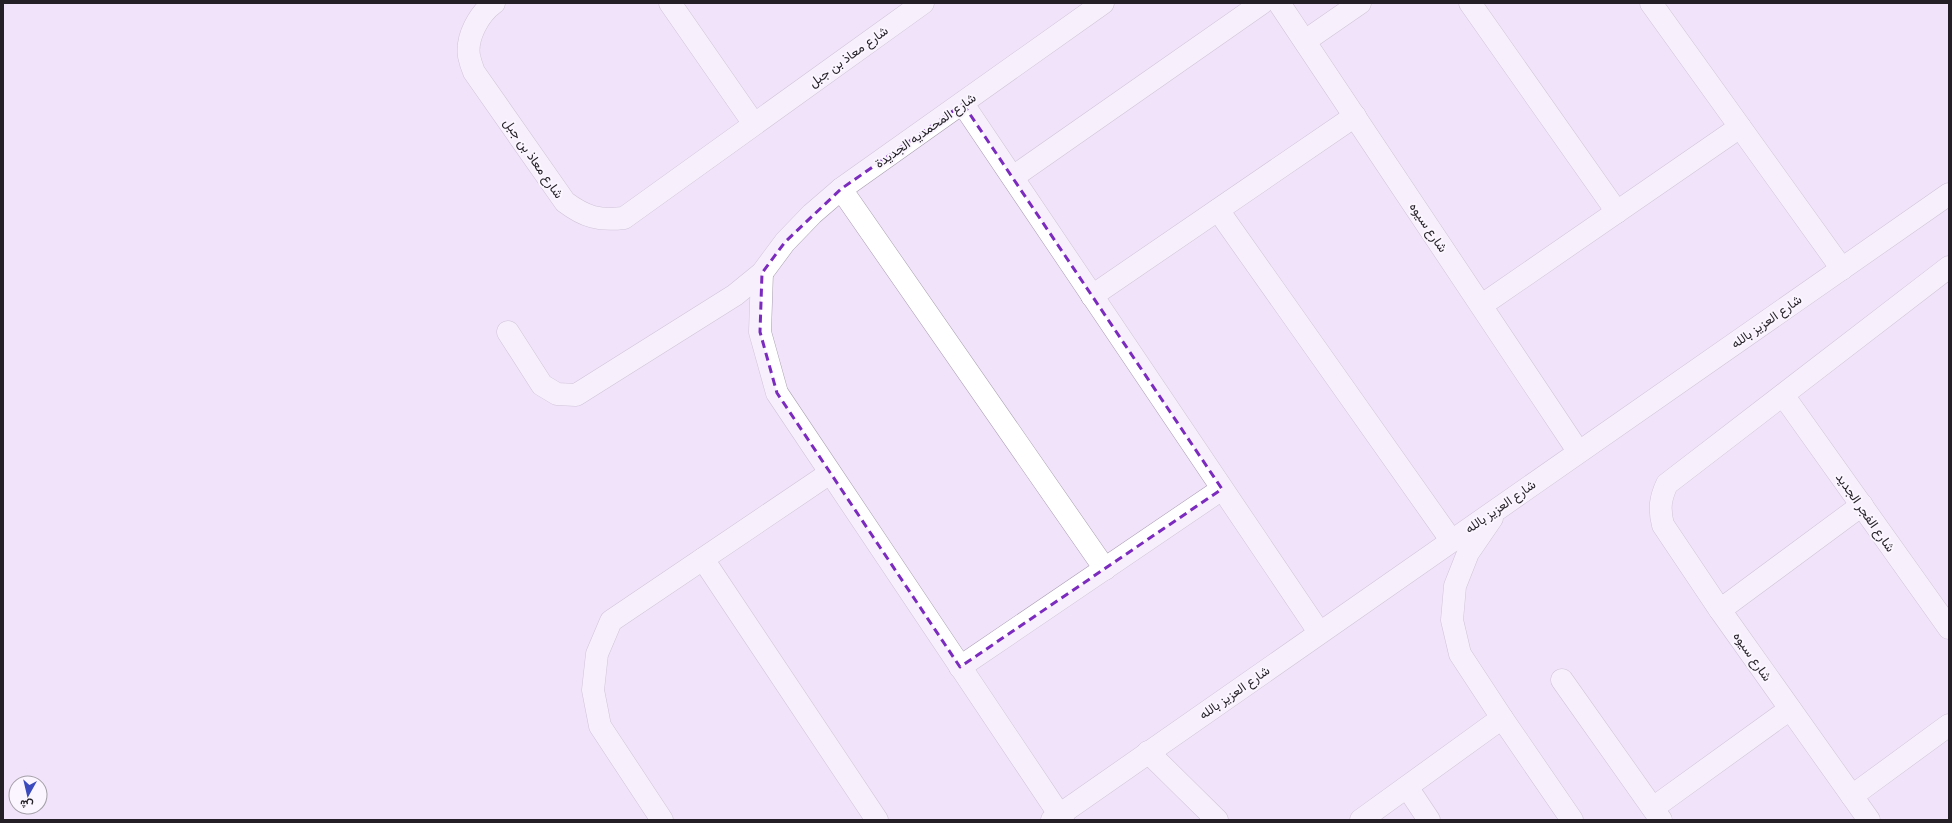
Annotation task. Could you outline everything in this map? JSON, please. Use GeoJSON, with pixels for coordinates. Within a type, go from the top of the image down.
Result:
{"type":"FeatureCollection","features":[{"type":"Feature","properties":{"kind":"street"},"geometry":{"type":"LineString","coordinates":[[670,3],[754,124]]}},
{"type":"Feature","properties":{"kind":"street","name":"شارع معاذ بن جبل"},"geometry":{"type":"LineString","coordinates":[[491,4],[480,16],[471,37],[469,55],[474,72],[565,202],[578,212],[600,219],[624,218],[923,3]]}},
{"type":"Feature","properties":{"kind":"street","name":"شارع المحمديه الجديدة"},"geometry":{"type":"LineString","coordinates":[[508,332],[542,385],[557,394],[576,395],[735,295],[762,273],[785,242],[812,214],[841,190],[1103,3]]}},
{"type":"Feature","properties":{"kind":"street"},"geometry":{"type":"LineString","coordinates":[[1013,177],[1262,3]]}},
{"type":"Feature","properties":{"kind":"street","name":"شارع سيوه"},"geometry":{"type":"LineString","coordinates":[[1279,3],[1578,451]]}},
{"type":"Feature","properties":{"kind":"street"},"geometry":{"type":"LineString","coordinates":[[1305,41],[1360,3]]}},
{"type":"Feature","properties":{"kind":"street"},"geometry":{"type":"LineString","coordinates":[[1470,3],[1616,212]]}},
{"type":"Feature","properties":{"kind":"street"},"geometry":{"type":"LineString","coordinates":[[1651,3],[1842,269]]}},
{"type":"Feature","properties":{"kind":"street"},"geometry":{"type":"LineString","coordinates":[[963,104],[1319,632]]}},
{"type":"Feature","properties":{"kind":"street"},"geometry":{"type":"LineString","coordinates":[[1092,296],[1355,116]]}},
{"type":"Feature","properties":{"kind":"street"},"geometry":{"type":"LineString","coordinates":[[1482,305],[1740,127]]}},
{"type":"Feature","properties":{"kind":"street"},"geometry":{"type":"LineString","coordinates":[[841,190],[1105,569]]}},
{"type":"Feature","properties":{"kind":"street","name":"شارع العزيز بالله"},"geometry":{"type":"LineString","coordinates":[[1058,818],[1148,752],[1319,632],[1949,194]]}},
{"type":"Feature","properties":{"kind":"street"},"geometry":{"type":"LineString","coordinates":[[1218,210],[1451,540]]}},
{"type":"Feature","properties":{"kind":"street"},"geometry":{"type":"LineString","coordinates":[[1783,395],[1949,267]]}},
{"type":"Feature","properties":{"kind":"street"},"geometry":{"type":"LineString","coordinates":[[762,273],[760,332],[777,393],[960,667],[1058,818]]}},
{"type":"Feature","properties":{"kind":"street","name":"شارع سيوه"},"geometry":{"type":"LineString","coordinates":[[1783,395],[1667,484],[1661,498],[1660,511],[1663,525],[1720,610],[1869,820]]}},
{"type":"Feature","properties":{"kind":"street","name":"شارع الفجر الجديد"},"geometry":{"type":"LineString","coordinates":[[1783,395],[1949,628]]}},
{"type":"Feature","properties":{"kind":"street"},"geometry":{"type":"LineString","coordinates":[[662,820],[600,726],[593,690],[597,654],[611,621],[830,473]]}},
{"type":"Feature","properties":{"kind":"street"},"geometry":{"type":"LineString","coordinates":[[960,667],[1222,489]]}},
{"type":"Feature","properties":{"kind":"street"},"geometry":{"type":"LineString","coordinates":[[1501,505],[1468,553],[1454,586],[1452,620],[1460,654],[1572,820]]}},
{"type":"Feature","properties":{"kind":"street"},"geometry":{"type":"LineString","coordinates":[[1720,610],[1862,505]]}},
{"type":"Feature","properties":{"kind":"street"},"geometry":{"type":"LineString","coordinates":[[703,559],[877,820]]}},
{"type":"Feature","properties":{"kind":"street"},"geometry":{"type":"LineString","coordinates":[[1562,680],[1657,814],[1790,709]]}},
{"type":"Feature","properties":{"kind":"street"},"geometry":{"type":"LineString","coordinates":[[1361,820],[1502,718]]}},
{"type":"Feature","properties":{"kind":"street"},"geometry":{"type":"LineString","coordinates":[[1852,796],[1949,725]]}},
{"type":"Feature","properties":{"kind":"street"},"geometry":{"type":"LineString","coordinates":[[1148,752],[1217,820]]}},
{"type":"Feature","properties":{"kind":"street"},"geometry":{"type":"LineString","coordinates":[[1407,787],[1429,820]]}},
{"type":"Feature","properties":{"kind":"highlighted area"},"geometry":{"type":"Polygon","coordinates":[[[963,104],[1222,489],[960,667],[777,393],[760,332],[762,273],[785,242],[841,189],[963,104]]]}}]}
